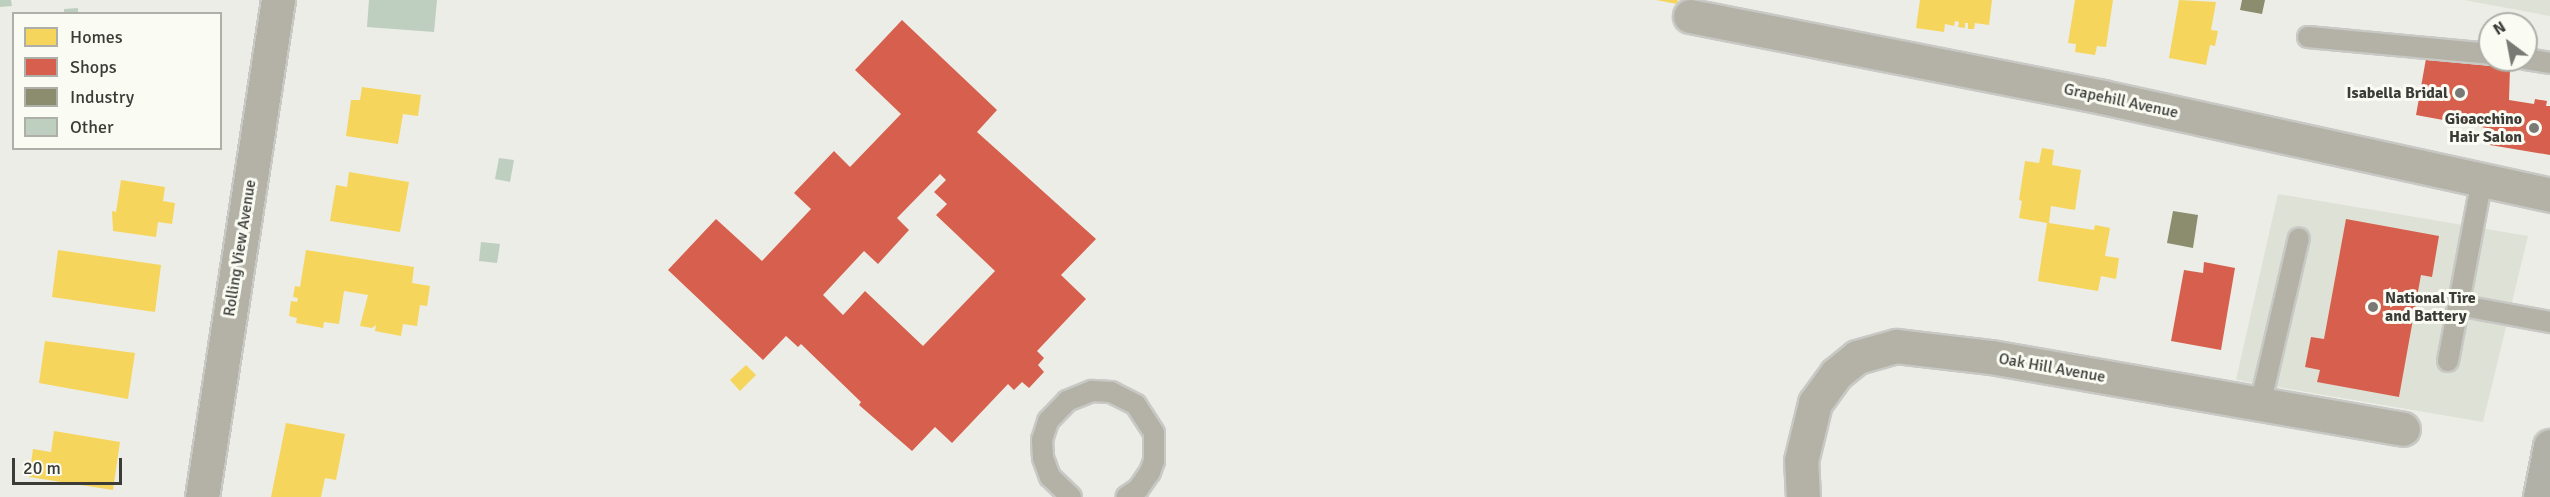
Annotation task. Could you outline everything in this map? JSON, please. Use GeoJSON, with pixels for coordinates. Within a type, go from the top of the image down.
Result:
{"type":"FeatureCollection","features":[{"type":"Feature","properties":{"kind":"highway"},"geometry":{"type":"LineString","coordinates":[[2540,497],[2550,446]]}},
{"type":"Feature","properties":{"kind":"street","name":"Rolling View Avenue"},"geometry":{"type":"LineString","coordinates":[[202,497],[278,0]]}},
{"type":"Feature","properties":{"kind":"street","name":"Grapehill Avenue"},"geometry":{"type":"LineString","coordinates":[[1690,16],[2102,97],[2550,195]]}},
{"type":"Feature","properties":{"kind":"street","name":"Oak Hill Avenue"},"geometry":{"type":"LineString","coordinates":[[1803,497],[1801,460],[1815,404],[1836,374],[1857,357],[1896,346],[1991,357],[2403,429]]}},
{"type":"Feature","properties":{"kind":"lane"},"geometry":{"type":"LineString","coordinates":[[2308,38],[2478,53]]}},
{"type":"Feature","properties":{"kind":"lane"},"geometry":{"type":"LineString","coordinates":[[2448,361],[2482,179]]}},
{"type":"Feature","properties":{"kind":"lane"},"geometry":{"type":"LineString","coordinates":[[2260,405],[2299,238]]}},
{"type":"Feature","properties":{"kind":"lane"},"geometry":{"type":"LineString","coordinates":[[2458,305],[2550,322]]}},
{"type":"Feature","properties":{"kind":"lane"},"geometry":{"type":"LineString","coordinates":[[1070,497],[1050,477],[1043,458],[1042,440],[1048,421],[1067,400],[1092,392],[1111,392],[1136,405],[1154,433],[1154,461],[1150,472],[1138,489],[1125,497]]}},
{"type":"Feature","properties":{"kind":"shaded area"},"geometry":{"type":"Polygon","coordinates":[[[2464,0],[2550,0],[2550,16],[2464,0]]]}},
{"type":"Feature","properties":{"kind":"shaded area"},"geometry":{"type":"Polygon","coordinates":[[[2278,194],[2528,236],[2483,422],[2236,380],[2278,194]]]}},
{"type":"Feature","properties":{"kind":"building: Homes"},"geometry":{"type":"Polygon","coordinates":[[[1656,0],[1678,0],[1677,4],[1656,0]]]}},
{"type":"Feature","properties":{"kind":"building: Homes"},"geometry":{"type":"Polygon","coordinates":[[[1920,0],[1992,0],[1989,25],[1975,23],[1974,29],[1968,29],[1968,23],[1965,23],[1965,28],[1958,27],[1959,22],[1955,21],[1954,26],[1945,24],[1944,32],[1916,28],[1920,0]]]}},
{"type":"Feature","properties":{"kind":"building: Homes"},"geometry":{"type":"Polygon","coordinates":[[[2075,0],[2113,0],[2106,47],[2097,46],[2095,55],[2075,52],[2076,44],[2068,43],[2075,0]]]}},
{"type":"Feature","properties":{"kind":"building: Homes"},"geometry":{"type":"Polygon","coordinates":[[[2179,0],[2216,2],[2211,30],[2218,31],[2215,46],[2210,45],[2206,65],[2169,58],[2179,0]]]}},
{"type":"Feature","properties":{"kind":"building: Homes"},"geometry":{"type":"Polygon","coordinates":[[[362,87],[421,95],[418,116],[403,114],[398,144],[346,136],[351,100],[360,100],[362,87]]]}},
{"type":"Feature","properties":{"kind":"building: Homes"},"geometry":{"type":"Polygon","coordinates":[[[2042,148],[2054,150],[2052,165],[2081,170],[2075,210],[2051,206],[2049,223],[2094,230],[2095,225],[2110,228],[2105,256],[2119,258],[2116,279],[2101,276],[2098,291],[2038,281],[2047,223],[2019,218],[2022,201],[2019,200],[2025,161],[2039,163],[2042,148]]]}},
{"type":"Feature","properties":{"kind":"building: Homes"},"geometry":{"type":"Polygon","coordinates":[[[349,172],[409,182],[400,232],[330,221],[336,185],[347,187],[349,172]]]}},
{"type":"Feature","properties":{"kind":"building: Homes"},"geometry":{"type":"Polygon","coordinates":[[[121,180],[165,187],[163,201],[175,203],[172,224],[158,222],[156,237],[113,231],[112,211],[116,212],[121,180]]]}},
{"type":"Feature","properties":{"kind":"building: Homes"},"geometry":{"type":"Polygon","coordinates":[[[58,250],[161,265],[155,312],[52,297],[58,250]]]}},
{"type":"Feature","properties":{"kind":"building: Homes"},"geometry":{"type":"Polygon","coordinates":[[[306,250],[414,267],[412,283],[430,286],[427,306],[420,305],[417,326],[403,324],[401,336],[375,331],[376,325],[372,328],[360,326],[368,295],[344,291],[339,324],[324,322],[323,328],[296,323],[297,318],[289,316],[291,301],[297,302],[298,298],[293,297],[295,286],[300,287],[306,250]]]}},
{"type":"Feature","properties":{"kind":"building: Homes"},"geometry":{"type":"Polygon","coordinates":[[[45,341],[135,353],[128,399],[39,383],[45,341]]]}},
{"type":"Feature","properties":{"kind":"building: Homes"},"geometry":{"type":"Polygon","coordinates":[[[746,365],[756,375],[740,391],[730,380],[746,365]]]}},
{"type":"Feature","properties":{"kind":"building: Homes"},"geometry":{"type":"Polygon","coordinates":[[[286,423],[345,434],[336,480],[325,478],[321,497],[271,497],[286,423]]]}},
{"type":"Feature","properties":{"kind":"building: Homes"},"geometry":{"type":"Polygon","coordinates":[[[54,431],[120,442],[113,490],[29,477],[33,449],[51,452],[54,431]]]}},
{"type":"Feature","properties":{"kind":"building: Shops"},"geometry":{"type":"Polygon","coordinates":[[[902,20],[997,110],[977,132],[1096,239],[1061,275],[1086,299],[1037,351],[1044,358],[1038,365],[1044,372],[1029,388],[1022,382],[1014,390],[1008,384],[952,443],[935,427],[912,451],[859,405],[861,402],[801,344],[798,347],[786,336],[763,360],[668,270],[716,219],[762,261],[811,209],[794,193],[834,151],[850,167],[901,114],[855,70],[902,20]],[[940,174],[897,218],[909,230],[878,264],[864,251],[823,295],[843,315],[865,291],[923,346],[995,271],[936,215],[947,204],[934,192],[946,180],[940,174]]]}},
{"type":"Feature","properties":{"kind":"building: Shops"},"geometry":{"type":"Polygon","coordinates":[[[2427,53],[2478,62],[2478,72],[2510,72],[2509,100],[2534,104],[2535,99],[2547,101],[2546,106],[2550,106],[2550,155],[2490,145],[2492,129],[2416,115],[2427,53]]]}},
{"type":"Feature","properties":{"kind":"building: Shops","name":"National Tire and Battery"},"geometry":{"type":"Polygon","coordinates":[[[2346,219],[2439,236],[2432,277],[2421,275],[2399,397],[2317,382],[2320,370],[2305,367],[2311,337],[2324,339],[2346,219]]]}},
{"type":"Feature","properties":{"kind":"building: Shops"},"geometry":{"type":"Polygon","coordinates":[[[2204,262],[2235,268],[2221,350],[2171,341],[2184,270],[2203,273],[2204,262]]]}},
{"type":"Feature","properties":{"kind":"building: Industry"},"geometry":{"type":"Polygon","coordinates":[[[2242,0],[2265,0],[2262,14],[2240,10],[2242,0]]]}},
{"type":"Feature","properties":{"kind":"building: Industry"},"geometry":{"type":"Polygon","coordinates":[[[2173,211],[2198,215],[2193,248],[2167,243],[2173,211]]]}},
{"type":"Feature","properties":{"kind":"building: Other"},"geometry":{"type":"Polygon","coordinates":[[[0,0],[11,0],[12,6],[0,7],[0,0]]]}},
{"type":"Feature","properties":{"kind":"building: Other"},"geometry":{"type":"Polygon","coordinates":[[[369,0],[437,0],[434,32],[367,27],[369,0]]]}},
{"type":"Feature","properties":{"kind":"building: Other"},"geometry":{"type":"Polygon","coordinates":[[[78,8],[78,12],[64,12],[64,9],[78,8]]]}},
{"type":"Feature","properties":{"kind":"building: Other"},"geometry":{"type":"Polygon","coordinates":[[[499,158],[514,160],[510,182],[495,179],[499,158]]]}},
{"type":"Feature","properties":{"kind":"building: Other"},"geometry":{"type":"Polygon","coordinates":[[[481,242],[500,244],[497,263],[479,261],[481,242]]]}},
{"type":"Feature","properties":{"kind":"place","name":"Isabella Bridal"},"geometry":{"type":"Point","coordinates":[2460,93]}},
{"type":"Feature","properties":{"kind":"place","name":"Gioacchino Hair Salon"},"geometry":{"type":"Point","coordinates":[2534,128]}},
{"type":"Feature","properties":{"kind":"place","name":"National Tire and Battery"},"geometry":{"type":"Point","coordinates":[2373,307]}}]}
